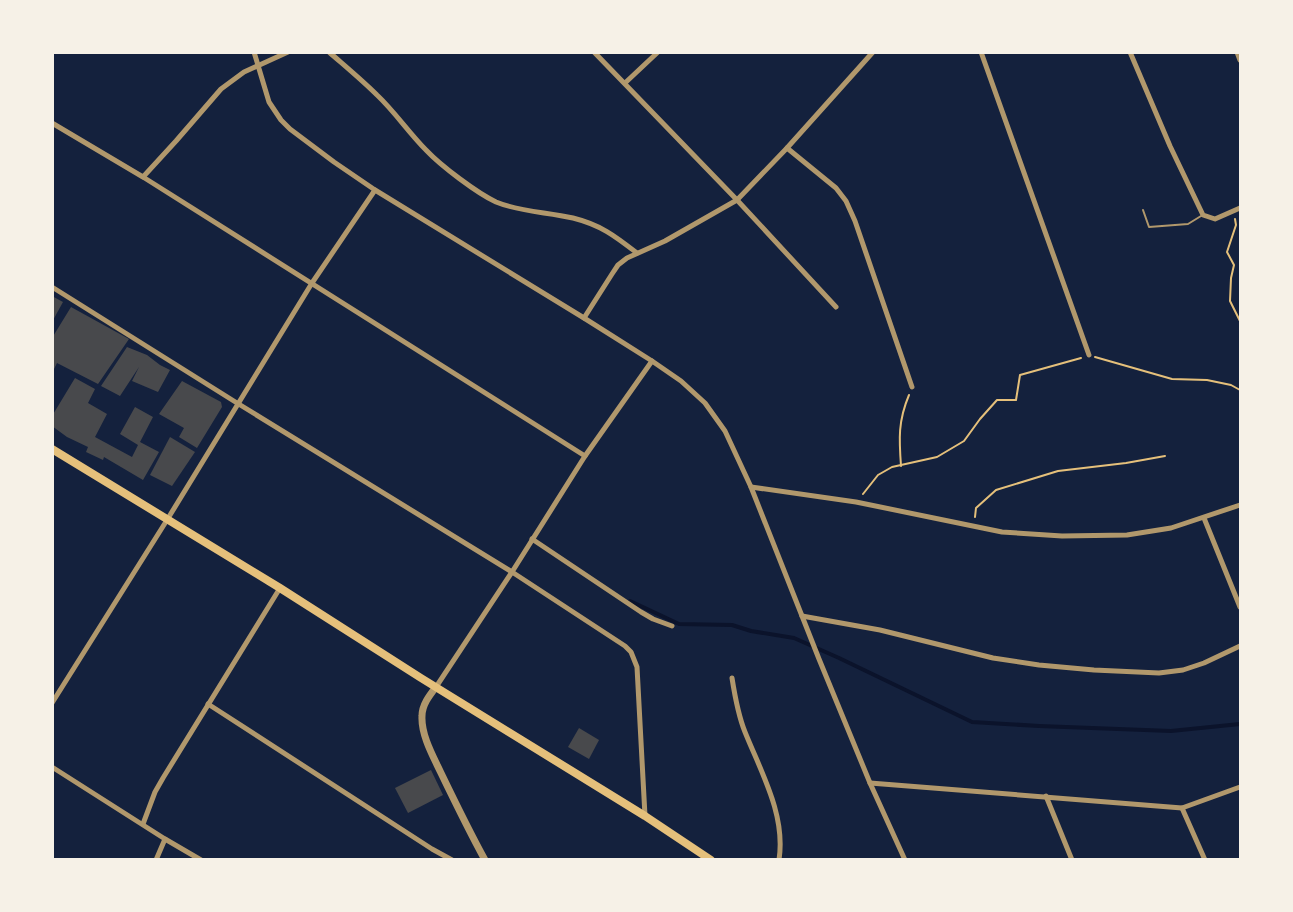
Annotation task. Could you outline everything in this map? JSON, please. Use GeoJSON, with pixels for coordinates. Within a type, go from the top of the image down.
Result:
{"type":"FeatureCollection","features":[{"type":"Feature","properties":{"kind":"main road"},"geometry":{"type":"LineString","coordinates":[[53,450],[280,588],[645,816],[711,860]]}},
{"type":"Feature","properties":{"kind":"street"},"geometry":{"type":"LineString","coordinates":[[254,52],[269,102],[280,120],[375,190],[652,361],[681,381],[705,403],[725,431],[751,487],[870,783],[905,860]]}},
{"type":"Feature","properties":{"kind":"street"},"geometry":{"type":"LineString","coordinates":[[143,177],[221,89],[236,76],[288,52]]}},
{"type":"Feature","properties":{"kind":"street"},"geometry":{"type":"LineString","coordinates":[[328,52],[378,96],[428,152],[479,191],[496,202],[513,207],[590,223],[610,232],[637,253]]}},
{"type":"Feature","properties":{"kind":"street"},"geometry":{"type":"LineString","coordinates":[[594,52],[836,307]]}},
{"type":"Feature","properties":{"kind":"street"},"geometry":{"type":"LineString","coordinates":[[625,83],[658,52]]}},
{"type":"Feature","properties":{"kind":"street"},"geometry":{"type":"LineString","coordinates":[[584,318],[618,266],[627,258],[665,242],[736,200],[788,148],[873,52]]}},
{"type":"Feature","properties":{"kind":"street"},"geometry":{"type":"LineString","coordinates":[[981,52],[1089,356]]}},
{"type":"Feature","properties":{"kind":"street"},"geometry":{"type":"LineString","coordinates":[[1130,52],[1170,146],[1203,215],[1215,219],[1240,208]]}},
{"type":"Feature","properties":{"kind":"street"},"geometry":{"type":"LineString","coordinates":[[1237,52],[1240,60]]}},
{"type":"Feature","properties":{"kind":"street"},"geometry":{"type":"LineString","coordinates":[[52,123],[143,177],[585,456]]}},
{"type":"Feature","properties":{"kind":"street"},"geometry":{"type":"LineString","coordinates":[[788,148],[836,188],[846,201],[912,387]]}},
{"type":"Feature","properties":{"kind":"street"},"geometry":{"type":"LineString","coordinates":[[52,703],[312,283],[375,190]]}},
{"type":"Feature","properties":{"kind":"street"},"geometry":{"type":"LineString","coordinates":[[52,287],[512,572],[625,646],[634,658],[637,667],[645,816]]}},
{"type":"Feature","properties":{"kind":"street"},"geometry":{"type":"LineString","coordinates":[[485,860],[431,751],[422,726],[424,706],[585,456],[652,361]]}},
{"type":"Feature","properties":{"kind":"street"},"geometry":{"type":"LineString","coordinates":[[751,487],[856,502],[1002,532],[1062,536],[1127,535],[1172,528],[1240,505]]}},
{"type":"Feature","properties":{"kind":"street"},"geometry":{"type":"LineString","coordinates":[[1204,518],[1240,607]]}},
{"type":"Feature","properties":{"kind":"street"},"geometry":{"type":"LineString","coordinates":[[533,537],[641,612],[672,626]]}},
{"type":"Feature","properties":{"kind":"street"},"geometry":{"type":"LineString","coordinates":[[142,824],[155,792],[280,588]]}},
{"type":"Feature","properties":{"kind":"street"},"geometry":{"type":"LineString","coordinates":[[802,616],[880,630],[993,658],[1094,670],[1159,673],[1183,670],[1204,663],[1240,645]]}},
{"type":"Feature","properties":{"kind":"street"},"geometry":{"type":"LineString","coordinates":[[732,678],[738,713],[778,818],[779,860]]}},
{"type":"Feature","properties":{"kind":"street"},"geometry":{"type":"LineString","coordinates":[[208,704],[452,860]]}},
{"type":"Feature","properties":{"kind":"street"},"geometry":{"type":"LineString","coordinates":[[52,767],[201,860]]}},
{"type":"Feature","properties":{"kind":"street"},"geometry":{"type":"LineString","coordinates":[[870,783],[1182,808],[1240,787]]}},
{"type":"Feature","properties":{"kind":"street"},"geometry":{"type":"LineString","coordinates":[[1046,796],[1072,860]]}},
{"type":"Feature","properties":{"kind":"street"},"geometry":{"type":"LineString","coordinates":[[1182,808],[1205,860]]}},
{"type":"Feature","properties":{"kind":"street"},"geometry":{"type":"LineString","coordinates":[[156,860],[165,839]]}},
{"type":"Feature","properties":{"kind":"lane"},"geometry":{"type":"LineString","coordinates":[[1143,210],[1149,227],[1188,224],[1203,215]]}},
{"type":"Feature","properties":{"kind":"path"},"geometry":{"type":"LineString","coordinates":[[1234,211],[1236,225],[1227,252],[1234,265],[1230,301],[1240,321]]}},
{"type":"Feature","properties":{"kind":"path"},"geometry":{"type":"LineString","coordinates":[[856,502],[878,475],[892,467],[937,457],[964,441],[997,400],[1016,400],[1020,375],[1089,356],[1172,379],[1207,380],[1231,385],[1240,390]]}},
{"type":"Feature","properties":{"kind":"path"},"geometry":{"type":"LineString","coordinates":[[901,466],[900,425],[903,409],[912,387]]}},
{"type":"Feature","properties":{"kind":"path"},"geometry":{"type":"LineString","coordinates":[[974,526],[976,508],[996,490],[1058,471],[1165,456]]}},
{"type":"Feature","properties":{"kind":"building"},"geometry":{"type":"Polygon","coordinates":[[[52,296],[63,302],[52,322],[52,296]]]}},
{"type":"Feature","properties":{"kind":"building"},"geometry":{"type":"Polygon","coordinates":[[[71,307],[129,339],[98,384],[57,363],[52,373],[52,338],[71,307]]]}},
{"type":"Feature","properties":{"kind":"building"},"geometry":{"type":"Polygon","coordinates":[[[127,347],[147,355],[170,370],[158,392],[132,381],[139,367],[120,396],[101,386],[127,347]]]}},
{"type":"Feature","properties":{"kind":"building"},"geometry":{"type":"Polygon","coordinates":[[[75,378],[95,389],[88,403],[107,414],[95,437],[132,457],[138,445],[120,434],[135,407],[153,417],[140,442],[159,452],[143,480],[104,457],[103,460],[86,452],[88,447],[67,437],[52,426],[52,416],[75,378]]]}},
{"type":"Feature","properties":{"kind":"building"},"geometry":{"type":"Polygon","coordinates":[[[182,381],[221,402],[222,407],[197,448],[179,437],[184,428],[159,414],[182,381]]]}},
{"type":"Feature","properties":{"kind":"building"},"geometry":{"type":"Polygon","coordinates":[[[170,437],[195,452],[172,486],[150,475],[170,437]]]}},
{"type":"Feature","properties":{"kind":"building"},"geometry":{"type":"Polygon","coordinates":[[[579,728],[599,740],[589,759],[568,747],[579,728]]]}},
{"type":"Feature","properties":{"kind":"building"},"geometry":{"type":"Polygon","coordinates":[[[431,770],[443,795],[408,813],[395,788],[431,770]]]}},
{"type":"Feature","properties":{"kind":"waterway"},"geometry":{"type":"LineString","coordinates":[[630,601],[679,624],[732,625],[751,631],[794,638],[972,722],[1171,731],[1240,724]]}}]}
